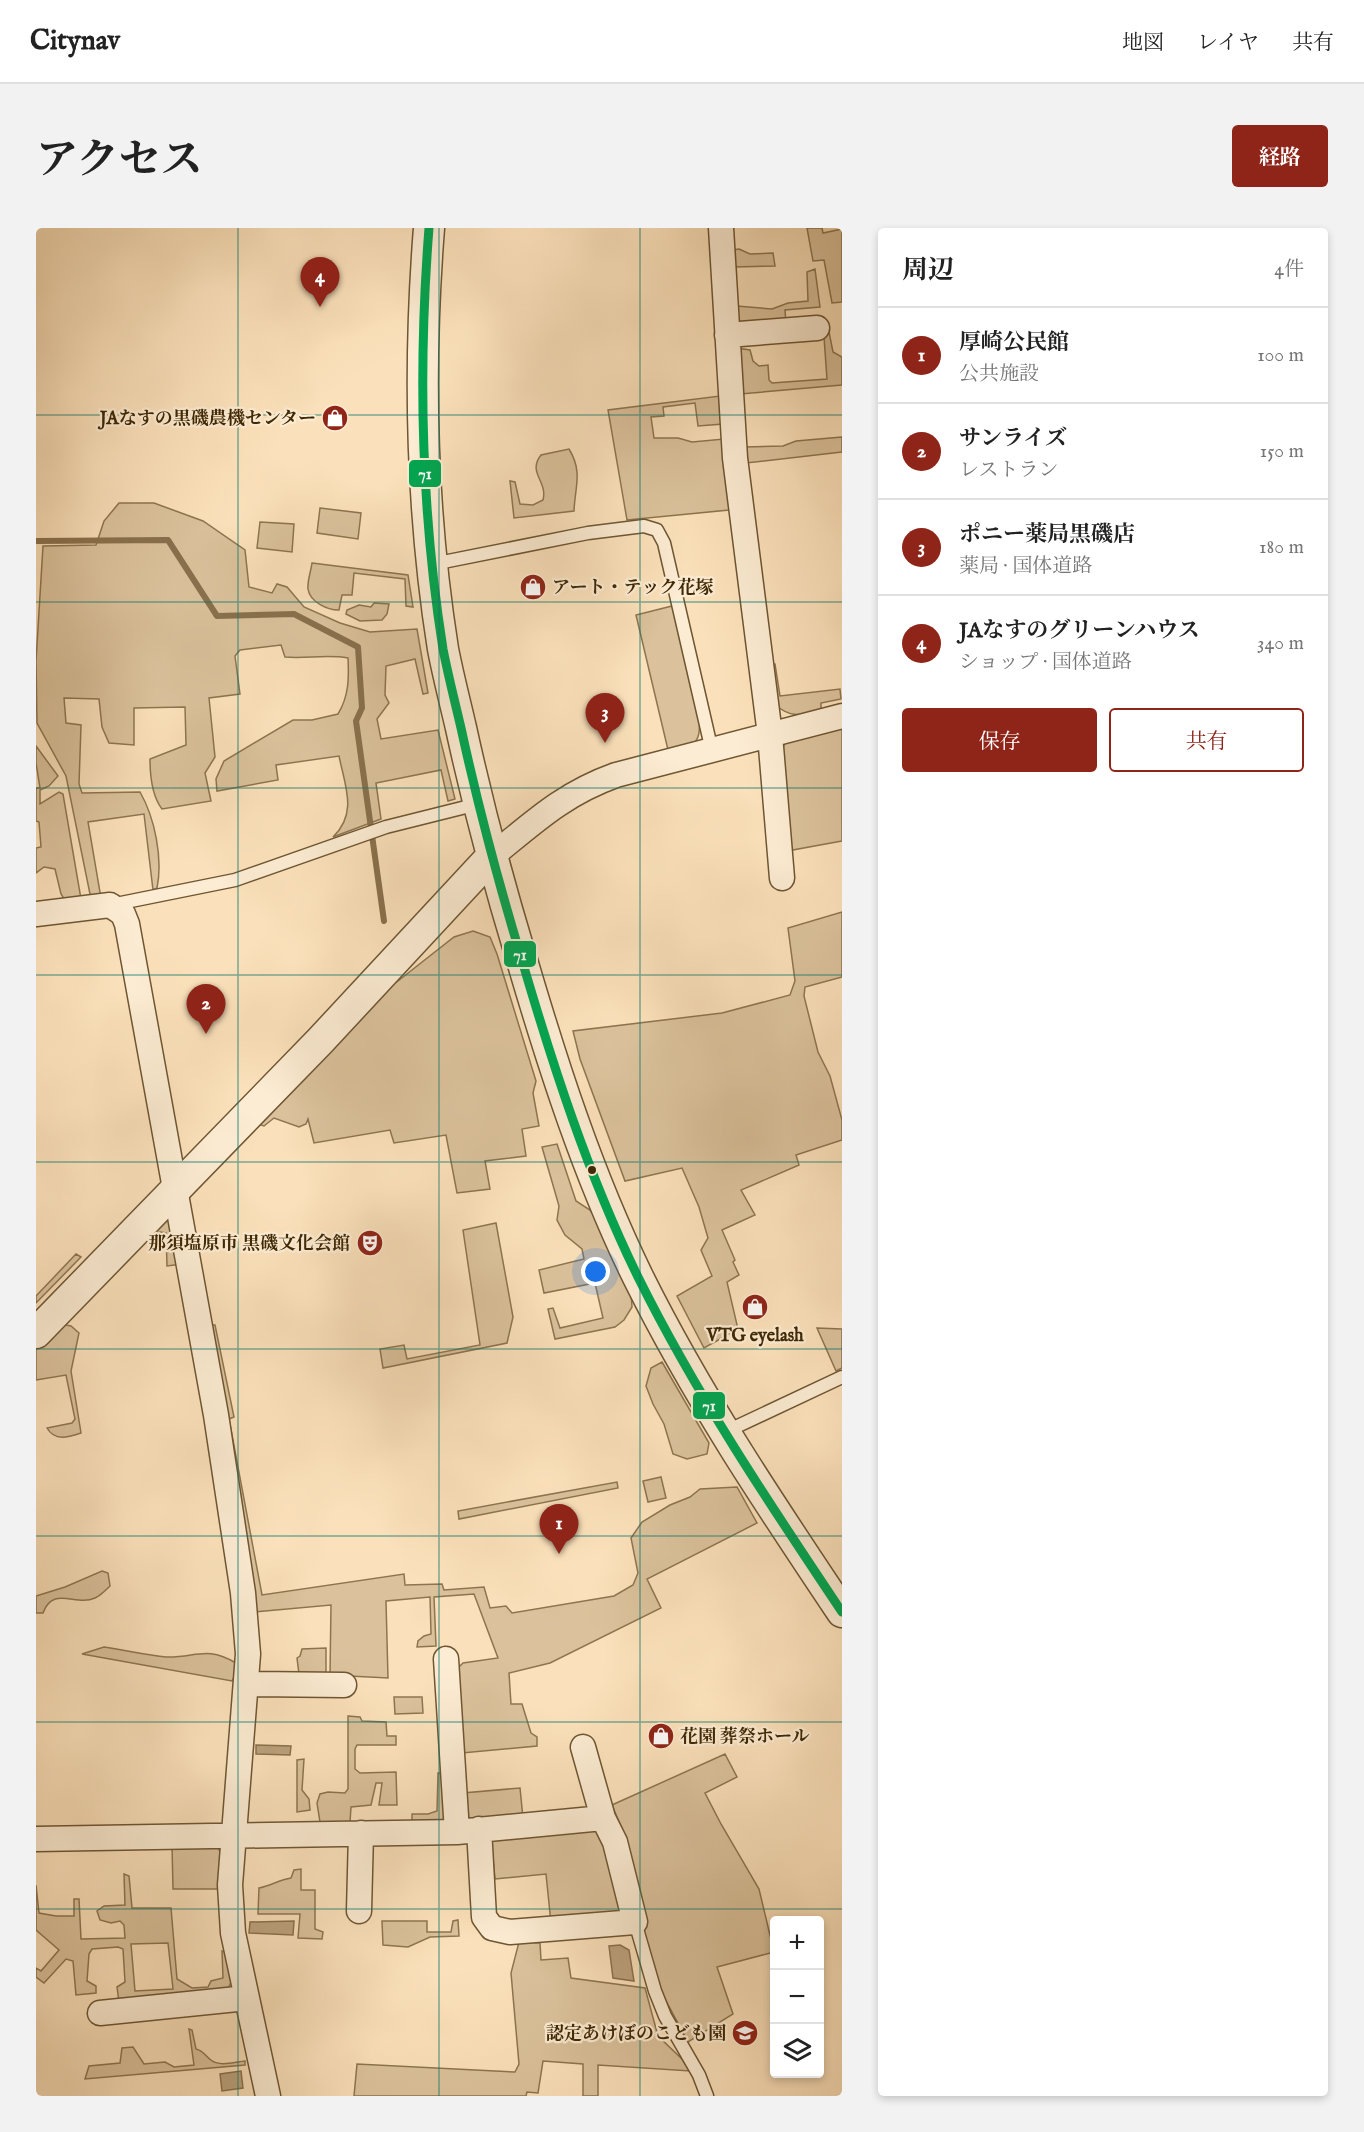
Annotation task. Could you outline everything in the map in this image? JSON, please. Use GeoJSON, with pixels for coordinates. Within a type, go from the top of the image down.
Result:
{"type":"FeatureCollection","features":[{"type":"Feature","properties":{"kind":"street"},"geometry":{"type":"LineString","coordinates":[[429,228],[422,378],[424,465],[432,564],[444,653],[491,857],[545,1038],[588,1164],[636,1273],[679,1356],[725,1432],[842,1612]]}},
{"type":"Feature","properties":{"kind":"street"},"geometry":{"type":"LineString","coordinates":[[721,228],[735,458],[770,735],[782,878]]}},
{"type":"Feature","properties":{"kind":"street"},"geometry":{"type":"LineString","coordinates":[[727,335],[817,328]]}},
{"type":"Feature","properties":{"kind":"street"},"geometry":{"type":"LineString","coordinates":[[36,1333],[320,1041],[491,857],[561,801],[588,785],[616,775],[842,716]]}},
{"type":"Feature","properties":{"kind":"street"},"geometry":{"type":"LineString","coordinates":[[36,914],[110,905],[123,914],[127,924],[216,1415],[243,1593],[248,1654],[230,1885],[233,1934],[268,2096]]}},
{"type":"Feature","properties":{"kind":"street"},"geometry":{"type":"LineString","coordinates":[[446,1659],[468,1831],[484,1917],[492,1928],[510,1932],[635,1922],[615,1842],[603,1818],[583,1747]]}},
{"type":"Feature","properties":{"kind":"street"},"geometry":{"type":"LineString","coordinates":[[246,1684],[344,1685]]}},
{"type":"Feature","properties":{"kind":"street"},"geometry":{"type":"LineString","coordinates":[[36,1839],[468,1831],[603,1818]]}},
{"type":"Feature","properties":{"kind":"street"},"geometry":{"type":"LineString","coordinates":[[359,1911],[361,1833]]}},
{"type":"Feature","properties":{"kind":"street"},"geometry":{"type":"LineString","coordinates":[[100,2013],[247,1998]]}},
{"type":"Feature","properties":{"kind":"lane"},"geometry":{"type":"LineString","coordinates":[[432,564],[588,533],[644,526],[657,530],[664,543],[712,751]]}},
{"type":"Feature","properties":{"kind":"lane"},"geometry":{"type":"LineString","coordinates":[[110,905],[235,880],[386,827],[478,804]]}},
{"type":"Feature","properties":{"kind":"lane"},"geometry":{"type":"LineString","coordinates":[[725,1432],[842,1377]]}},
{"type":"Feature","properties":{"kind":"lane"},"geometry":{"type":"LineString","coordinates":[[635,1922],[655,1991],[665,2016],[699,2075],[707,2096]]}},
{"type":"Feature","properties":{"kind":"shaded area"},"geometry":{"type":"Polygon","coordinates":[[[807,228],[822,228],[823,233],[842,229],[842,302],[832,303],[824,260],[813,261],[807,228]]]}},
{"type":"Feature","properties":{"kind":"shaded area"},"geometry":{"type":"Polygon","coordinates":[[[739,249],[750,254],[773,253],[775,266],[734,267],[733,250],[739,249]]]}},
{"type":"Feature","properties":{"kind":"shaded area"},"geometry":{"type":"Polygon","coordinates":[[[815,269],[820,307],[785,310],[786,323],[744,325],[738,321],[737,306],[772,309],[788,303],[808,301],[807,272],[815,269]]]}},
{"type":"Feature","properties":{"kind":"shaded area"},"geometry":{"type":"Polygon","coordinates":[[[823,323],[828,327],[833,352],[842,357],[842,385],[740,394],[736,348],[750,350],[753,361],[759,366],[768,365],[769,380],[772,383],[827,379],[823,323]]]}},
{"type":"Feature","properties":{"kind":"shaded area"},"geometry":{"type":"Polygon","coordinates":[[[720,396],[723,424],[698,426],[695,403],[663,407],[664,416],[651,417],[654,438],[678,438],[692,442],[724,439],[729,510],[627,520],[608,410],[720,396]]]}},
{"type":"Feature","properties":{"kind":"shaded area"},"geometry":{"type":"Polygon","coordinates":[[[842,437],[842,452],[746,463],[745,447],[783,446],[796,441],[842,437]]]}},
{"type":"Feature","properties":{"kind":"shaded area"},"geometry":{"type":"Polygon","coordinates":[[[569,449],[577,472],[574,511],[514,518],[510,481],[515,482],[520,504],[533,505],[543,500],[544,493],[537,472],[537,461],[541,455],[569,449]]]}},
{"type":"Feature","properties":{"kind":"shaded area"},"geometry":{"type":"Polygon","coordinates":[[[119,503],[154,503],[203,521],[245,550],[249,587],[272,593],[277,584],[287,587],[304,607],[340,623],[370,632],[417,629],[428,693],[423,694],[415,659],[386,666],[385,695],[389,703],[377,719],[381,739],[438,730],[455,799],[448,801],[441,770],[376,783],[381,819],[333,837],[341,828],[345,818],[348,799],[339,756],[276,765],[278,780],[217,791],[216,779],[224,761],[293,720],[312,720],[338,714],[348,687],[348,658],[285,657],[281,645],[240,650],[235,656],[240,694],[209,698],[215,757],[205,773],[211,801],[162,809],[154,792],[150,759],[186,745],[185,707],[134,708],[134,745],[109,743],[102,727],[99,699],[64,698],[66,723],[81,725],[79,784],[82,793],[140,792],[154,826],[158,852],[159,877],[157,888],[153,890],[144,814],[88,822],[101,898],[91,899],[66,776],[37,723],[36,661],[43,546],[96,545],[104,521],[119,503]]]}},
{"type":"Feature","properties":{"kind":"shaded area"},"geometry":{"type":"Polygon","coordinates":[[[320,508],[361,513],[358,539],[317,533],[320,508]]]}},
{"type":"Feature","properties":{"kind":"shaded area"},"geometry":{"type":"Polygon","coordinates":[[[260,522],[294,524],[292,552],[257,548],[260,522]]]}},
{"type":"Feature","properties":{"kind":"shaded area"},"geometry":{"type":"Polygon","coordinates":[[[312,563],[408,575],[413,607],[406,606],[405,579],[354,573],[352,595],[342,595],[339,610],[324,607],[309,594],[312,563]]]}},
{"type":"Feature","properties":{"kind":"shaded area"},"geometry":{"type":"Polygon","coordinates":[[[374,603],[389,604],[387,614],[382,620],[360,621],[346,614],[347,610],[359,605],[371,607],[374,603]]]}},
{"type":"Feature","properties":{"kind":"shaded area"},"geometry":{"type":"Polygon","coordinates":[[[672,606],[696,695],[699,729],[697,739],[692,746],[669,754],[636,615],[672,606]]]}},
{"type":"Feature","properties":{"kind":"shaded area"},"geometry":{"type":"Polygon","coordinates":[[[775,664],[780,696],[840,689],[841,699],[821,703],[821,710],[802,714],[791,714],[780,709],[774,704],[768,665],[775,664]]]}},
{"type":"Feature","properties":{"kind":"shaded area"},"geometry":{"type":"Polygon","coordinates":[[[842,721],[842,841],[787,851],[781,752],[786,741],[842,721]]]}},
{"type":"Feature","properties":{"kind":"shaded area"},"geometry":{"type":"Polygon","coordinates":[[[36,746],[58,776],[49,786],[40,790],[40,804],[59,792],[63,794],[81,899],[66,902],[61,894],[55,869],[44,867],[36,873],[36,848],[41,847],[39,822],[36,821],[36,788],[40,788],[36,746]]]}},
{"type":"Feature","properties":{"kind":"shaded area"},"geometry":{"type":"Polygon","coordinates":[[[842,912],[842,977],[805,987],[804,996],[818,1052],[830,1076],[842,1120],[842,1140],[796,1155],[799,1165],[741,1190],[755,1215],[722,1230],[739,1275],[727,1282],[738,1329],[704,1348],[677,1296],[712,1276],[701,1250],[708,1238],[699,1207],[682,1168],[625,1181],[580,1059],[573,1031],[722,1013],[790,995],[795,981],[788,928],[842,912]]]}},
{"type":"Feature","properties":{"kind":"shaded area"},"geometry":{"type":"Polygon","coordinates":[[[473,931],[490,937],[497,954],[536,1081],[533,1093],[539,1126],[522,1129],[526,1156],[485,1161],[490,1189],[457,1193],[446,1135],[394,1143],[390,1130],[314,1143],[308,1119],[306,1124],[299,1127],[274,1118],[264,1126],[252,1122],[376,994],[398,981],[454,937],[473,931]]]}},
{"type":"Feature","properties":{"kind":"shaded area"},"geometry":{"type":"Polygon","coordinates":[[[557,1144],[576,1201],[590,1210],[598,1221],[631,1291],[632,1307],[624,1320],[615,1327],[555,1339],[548,1309],[553,1308],[560,1328],[603,1318],[595,1283],[544,1293],[539,1270],[584,1259],[582,1249],[565,1235],[557,1220],[559,1206],[542,1147],[557,1144]]]}},
{"type":"Feature","properties":{"kind":"shaded area"},"geometry":{"type":"Polygon","coordinates":[[[173,1210],[182,1264],[167,1266],[166,1233],[160,1232],[152,1235],[173,1210]]]}},
{"type":"Feature","properties":{"kind":"shaded area"},"geometry":{"type":"Polygon","coordinates":[[[496,1223],[513,1317],[507,1343],[383,1368],[380,1349],[404,1345],[407,1359],[480,1345],[463,1230],[496,1223]]]}},
{"type":"Feature","properties":{"kind":"shaded area"},"geometry":{"type":"Polygon","coordinates":[[[76,1254],[81,1257],[36,1303],[36,1296],[76,1254]]]}},
{"type":"Feature","properties":{"kind":"shaded area"},"geometry":{"type":"Polygon","coordinates":[[[61,1324],[71,1326],[79,1333],[71,1371],[81,1433],[58,1437],[47,1428],[72,1423],[75,1419],[66,1375],[36,1380],[36,1344],[61,1324]]]}},
{"type":"Feature","properties":{"kind":"shaded area"},"geometry":{"type":"Polygon","coordinates":[[[208,1325],[215,1325],[234,1417],[229,1419],[262,1595],[404,1574],[405,1585],[442,1584],[444,1590],[484,1587],[490,1608],[506,1606],[512,1613],[614,1596],[633,1585],[638,1573],[631,1538],[642,1522],[670,1505],[690,1497],[700,1489],[737,1487],[757,1523],[647,1579],[661,1608],[550,1663],[509,1673],[511,1704],[522,1704],[531,1733],[537,1737],[537,1746],[462,1753],[457,1669],[463,1663],[498,1658],[474,1594],[434,1597],[436,1646],[417,1647],[418,1641],[431,1634],[430,1597],[386,1601],[388,1678],[330,1675],[331,1605],[253,1612],[208,1325]]]}},
{"type":"Feature","properties":{"kind":"shaded area"},"geometry":{"type":"Polygon","coordinates":[[[817,1328],[842,1329],[842,1368],[836,1371],[817,1328]]]}},
{"type":"Feature","properties":{"kind":"shaded area"},"geometry":{"type":"Polygon","coordinates":[[[662,1362],[709,1443],[707,1454],[687,1459],[673,1454],[664,1424],[646,1386],[651,1368],[662,1362]]]}},
{"type":"Feature","properties":{"kind":"shaded area"},"geometry":{"type":"Polygon","coordinates":[[[661,1477],[666,1498],[648,1502],[643,1481],[661,1477]]]}},
{"type":"Feature","properties":{"kind":"shaded area"},"geometry":{"type":"Polygon","coordinates":[[[617,1482],[618,1488],[459,1519],[458,1511],[617,1482]]]}},
{"type":"Feature","properties":{"kind":"shaded area"},"geometry":{"type":"Polygon","coordinates":[[[102,1571],[108,1573],[110,1586],[99,1596],[88,1600],[59,1598],[47,1605],[43,1613],[36,1613],[36,1596],[65,1587],[102,1571]]]}},
{"type":"Feature","properties":{"kind":"shaded area"},"geometry":{"type":"Polygon","coordinates":[[[104,1647],[166,1657],[209,1653],[236,1663],[235,1676],[232,1681],[82,1654],[104,1647]]]}},
{"type":"Feature","properties":{"kind":"shaded area"},"geometry":{"type":"Polygon","coordinates":[[[326,1648],[326,1674],[299,1674],[297,1658],[302,1649],[326,1648]]]}},
{"type":"Feature","properties":{"kind":"shaded area"},"geometry":{"type":"Polygon","coordinates":[[[394,1697],[422,1697],[423,1713],[395,1714],[394,1697]]]}},
{"type":"Feature","properties":{"kind":"shaded area"},"geometry":{"type":"Polygon","coordinates":[[[348,1716],[360,1717],[362,1721],[386,1722],[387,1736],[396,1736],[396,1745],[357,1745],[355,1769],[360,1773],[396,1772],[397,1805],[379,1805],[382,1783],[376,1783],[371,1805],[351,1807],[350,1822],[320,1822],[317,1803],[320,1794],[345,1793],[348,1789],[348,1716]]]}},
{"type":"Feature","properties":{"kind":"shaded area"},"geometry":{"type":"Polygon","coordinates":[[[256,1745],[291,1746],[290,1755],[256,1754],[256,1745]]]}},
{"type":"Feature","properties":{"kind":"shaded area"},"geometry":{"type":"Polygon","coordinates":[[[725,1754],[737,1777],[705,1793],[759,1889],[770,1935],[770,1953],[717,1967],[733,2014],[688,2042],[656,1982],[635,1908],[625,1836],[612,1805],[725,1754]]]}},
{"type":"Feature","properties":{"kind":"shaded area"},"geometry":{"type":"Polygon","coordinates":[[[304,1759],[302,1790],[309,1799],[310,1810],[297,1812],[297,1760],[304,1759]]]}},
{"type":"Feature","properties":{"kind":"shaded area"},"geometry":{"type":"Polygon","coordinates":[[[438,1773],[445,1773],[444,1819],[439,1824],[412,1823],[412,1814],[428,1814],[437,1811],[438,1773]]]}},
{"type":"Feature","properties":{"kind":"shaded area"},"geometry":{"type":"Polygon","coordinates":[[[520,1788],[523,1818],[474,1822],[463,1812],[463,1793],[520,1788]]]}},
{"type":"Feature","properties":{"kind":"shaded area"},"geometry":{"type":"Polygon","coordinates":[[[596,1826],[604,1831],[624,1905],[616,1916],[551,1923],[546,1874],[495,1879],[491,1837],[596,1826]]]}},
{"type":"Feature","properties":{"kind":"shaded area"},"geometry":{"type":"Polygon","coordinates":[[[172,1846],[218,1847],[222,1857],[220,1889],[173,1889],[172,1846]]]}},
{"type":"Feature","properties":{"kind":"shaded area"},"geometry":{"type":"Polygon","coordinates":[[[301,1869],[301,1890],[315,1890],[315,1929],[323,1932],[322,1939],[298,1938],[300,1914],[258,1914],[259,1888],[291,1878],[294,1870],[301,1869]]]}},
{"type":"Feature","properties":{"kind":"shaded area"},"geometry":{"type":"Polygon","coordinates":[[[124,1874],[129,1876],[132,1908],[171,1908],[177,1979],[192,1988],[208,1987],[211,1981],[223,1978],[222,1951],[226,1952],[232,1980],[228,1989],[119,2002],[117,1987],[125,1982],[123,1949],[118,1947],[92,1949],[89,1954],[87,1981],[96,1986],[96,1993],[76,1995],[73,1961],[66,1959],[44,1983],[36,1977],[36,1968],[41,1971],[59,1950],[36,1930],[36,1885],[39,1913],[74,1916],[74,1899],[79,1899],[81,1939],[125,1938],[124,1925],[120,1921],[111,1923],[100,1920],[97,1911],[104,1906],[125,1905],[124,1874]],[[168,1943],[131,1944],[135,1991],[173,1989],[168,1943]]]}},
{"type":"Feature","properties":{"kind":"shaded area"},"geometry":{"type":"Polygon","coordinates":[[[458,1920],[459,1936],[430,1937],[408,1947],[383,1945],[382,1921],[427,1921],[427,1932],[451,1932],[453,1921],[458,1920]]]}},
{"type":"Feature","properties":{"kind":"shaded area"},"geometry":{"type":"Polygon","coordinates":[[[294,1921],[293,1935],[249,1933],[250,1922],[294,1921]]]}},
{"type":"Feature","properties":{"kind":"shaded area"},"geometry":{"type":"Polygon","coordinates":[[[519,1942],[540,1943],[541,1960],[568,1958],[571,1978],[645,1988],[658,2036],[682,2059],[690,2071],[598,2065],[598,2096],[583,2096],[583,2064],[543,2061],[538,2093],[527,2092],[526,2096],[354,2096],[357,2064],[515,2072],[519,2064],[511,1973],[519,1942]]]}},
{"type":"Feature","properties":{"kind":"shaded area"},"geometry":{"type":"Polygon","coordinates":[[[620,1945],[629,1950],[634,1981],[613,1978],[609,1946],[620,1945]]]}},
{"type":"Feature","properties":{"kind":"shaded area"},"geometry":{"type":"Polygon","coordinates":[[[189,2029],[192,2030],[196,2049],[214,2062],[223,2064],[245,2061],[245,2065],[85,2079],[89,2066],[120,2063],[122,2048],[133,2047],[144,2064],[165,2062],[174,2067],[194,2065],[189,2029]]]}},
{"type":"Feature","properties":{"kind":"shaded area"},"geometry":{"type":"Polygon","coordinates":[[[241,2071],[243,2088],[222,2091],[220,2074],[241,2071]]]}},
{"type":"Feature","properties":{"kind":"waterway"},"geometry":{"type":"LineString","coordinates":[[36,541],[168,540],[217,616],[294,614],[358,647],[362,708],[356,721],[384,921]]}},
{"type":"Feature","properties":{"kind":"transit line","name":"71"},"geometry":{"type":"LineString","coordinates":[[429,228],[423,333],[424,439],[430,544],[443,649],[496,872],[533,998],[587,1160],[620,1238],[660,1321],[709,1406],[842,1612]]}},
{"type":"Feature","properties":{"kind":"place","name":"JAなすのグリーンハウス"},"geometry":{"type":"Point","coordinates":[320,307]}},
{"type":"Feature","properties":{"kind":"place","name":"JAなすの黒磯農機センター"},"geometry":{"type":"Point","coordinates":[335,418]}},
{"type":"Feature","properties":{"kind":"place","name":"アート・テック花塚"},"geometry":{"type":"Point","coordinates":[533,587]}},
{"type":"Feature","properties":{"kind":"place","name":"ポニー薬局黒磯店"},"geometry":{"type":"Point","coordinates":[605,743]}},
{"type":"Feature","properties":{"kind":"place","name":"サンライズ"},"geometry":{"type":"Point","coordinates":[206,1034]}},
{"type":"Feature","properties":{"kind":"place","name":"那須塩原市 黒磯文化会館"},"geometry":{"type":"Point","coordinates":[370,1243]}},
{"type":"Feature","properties":{"kind":"place","name":"VTG eyelash"},"geometry":{"type":"Point","coordinates":[755,1307]}},
{"type":"Feature","properties":{"kind":"place","name":"厚崎公民館"},"geometry":{"type":"Point","coordinates":[559,1554]}},
{"type":"Feature","properties":{"kind":"place","name":"花園 葬祭ホール"},"geometry":{"type":"Point","coordinates":[661,1736]}},
{"type":"Feature","properties":{"kind":"place","name":"認定あけぼのこども園"},"geometry":{"type":"Point","coordinates":[745,2033]}}]}
